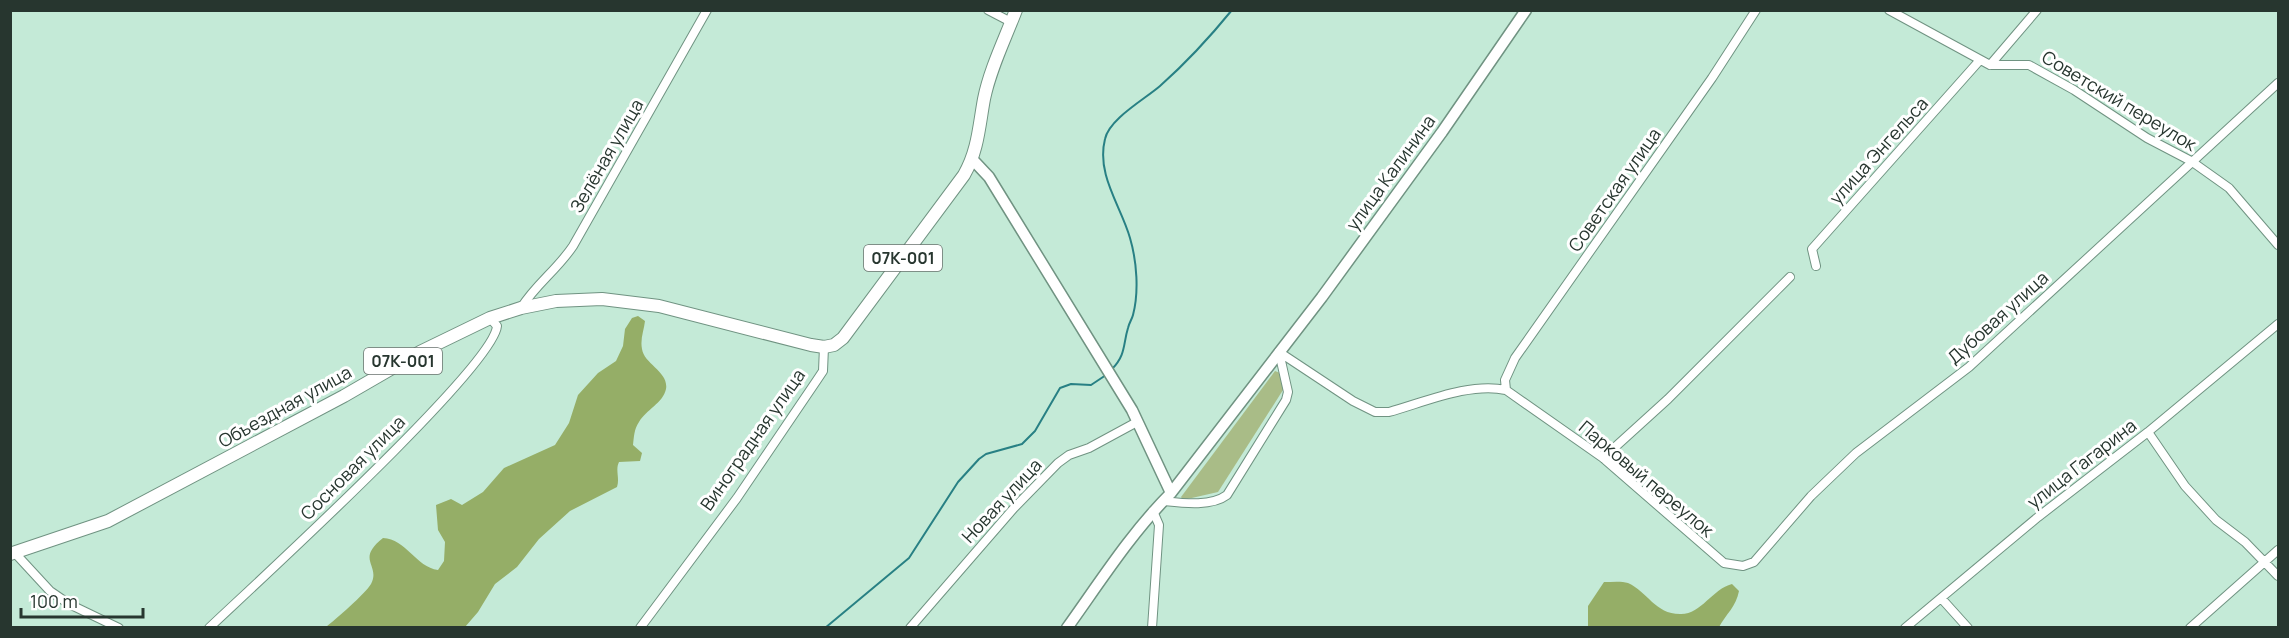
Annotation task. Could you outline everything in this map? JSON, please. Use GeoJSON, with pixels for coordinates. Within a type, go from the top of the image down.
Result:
{"type":"FeatureCollection","features":[{"type":"Feature","properties":{"kind":"main road","name":"07К-001"},"geometry":{"type":"LineString","coordinates":[[824,347],[834,345],[857,321],[964,176],[973,160],[980,135],[984,98],[1014,16]]}},
{"type":"Feature","properties":{"kind":"main road","name":"Объездная улица"},"geometry":{"type":"LineString","coordinates":[[12,553],[108,521],[324,407],[420,352],[490,318],[521,308],[556,301],[602,299],[648,305],[719,320],[824,347]]}},
{"type":"Feature","properties":{"kind":"street","name":"Зелёная улица"},"geometry":{"type":"LineString","coordinates":[[521,308],[531,291],[561,265],[573,246],[707,10]]}},
{"type":"Feature","properties":{"kind":"street"},"geometry":{"type":"LineString","coordinates":[[988,10],[1014,16]]}},
{"type":"Feature","properties":{"kind":"street","name":"улица Калинина"},"geometry":{"type":"LineString","coordinates":[[1067,627],[1153,511],[1167,497],[1279,352],[1442,132],[1526,10]]}},
{"type":"Feature","properties":{"kind":"street","name":"Советская улица"},"geometry":{"type":"LineString","coordinates":[[1506,390],[1505,380],[1515,358],[1712,78],[1756,10]]}},
{"type":"Feature","properties":{"kind":"street","name":"Советский переулок"},"geometry":{"type":"LineString","coordinates":[[1889,10],[1990,65],[2029,65],[2074,90],[2147,138],[2191,161],[2229,188],[2278,245]]}},
{"type":"Feature","properties":{"kind":"street"},"geometry":{"type":"LineString","coordinates":[[1990,65],[2037,10]]}},
{"type":"Feature","properties":{"kind":"street","name":"улица Энгельса"},"geometry":{"type":"LineString","coordinates":[[1816,266],[1812,249],[1980,60]]}},
{"type":"Feature","properties":{"kind":"street","name":"Дубовая улица"},"geometry":{"type":"LineString","coordinates":[[1734,566],[1754,562],[1811,496],[1856,453],[1969,367],[2278,83]]}},
{"type":"Feature","properties":{"kind":"street"},"geometry":{"type":"LineString","coordinates":[[973,160],[989,177],[1115,383],[1137,422],[1167,497],[1183,503],[1220,500],[1227,495],[1286,400],[1288,392],[1279,352]]}},
{"type":"Feature","properties":{"kind":"street"},"geometry":{"type":"LineString","coordinates":[[1603,458],[1668,399],[1790,277]]}},
{"type":"Feature","properties":{"kind":"street","name":"Сосновая улица"},"geometry":{"type":"LineString","coordinates":[[210,627],[339,506],[453,389],[482,354],[496,331],[490,318]]}},
{"type":"Feature","properties":{"kind":"street","name":"улица Гагарина"},"geometry":{"type":"LineString","coordinates":[[1905,627],[2038,517],[2148,432],[2278,324]]}},
{"type":"Feature","properties":{"kind":"street","name":"Виноградная улица"},"geometry":{"type":"LineString","coordinates":[[640,627],[737,498],[817,380],[823,370],[824,347]]}},
{"type":"Feature","properties":{"kind":"street"},"geometry":{"type":"LineString","coordinates":[[1279,352],[1375,412],[1389,412],[1477,388],[1492,387],[1506,390]]}},
{"type":"Feature","properties":{"kind":"street","name":"Парковый переулок"},"geometry":{"type":"LineString","coordinates":[[1506,390],[1603,458],[1724,563],[1734,566]]}},
{"type":"Feature","properties":{"kind":"street","name":"Новая улица"},"geometry":{"type":"LineString","coordinates":[[910,627],[1014,508],[1058,463],[1069,455],[1089,448],[1137,422]]}},
{"type":"Feature","properties":{"kind":"street"},"geometry":{"type":"LineString","coordinates":[[2148,432],[2185,486],[2216,520],[2245,542],[2278,576]]}},
{"type":"Feature","properties":{"kind":"street"},"geometry":{"type":"LineString","coordinates":[[1152,627],[1159,525],[1153,511]]}},
{"type":"Feature","properties":{"kind":"street"},"geometry":{"type":"LineString","coordinates":[[2190,627],[2278,550]]}},
{"type":"Feature","properties":{"kind":"street"},"geometry":{"type":"LineString","coordinates":[[12,553],[50,591],[69,604],[119,627]]}},
{"type":"Feature","properties":{"kind":"street"},"geometry":{"type":"LineString","coordinates":[[1941,598],[1968,627]]}},
{"type":"Feature","properties":{"kind":"green space"},"geometry":{"type":"Polygon","coordinates":[[[638,316],[645,321],[642,349],[647,359],[664,378],[666,389],[662,398],[637,425],[633,445],[642,453],[640,461],[619,462],[617,487],[570,511],[539,539],[517,567],[495,584],[478,612],[465,627],[326,627],[357,600],[371,584],[373,572],[370,562],[371,552],[383,538],[398,543],[423,564],[438,570],[444,561],[445,542],[438,530],[436,505],[451,499],[462,505],[483,492],[504,468],[555,445],[569,423],[578,395],[598,373],[616,361],[623,346],[625,329],[632,318],[638,316]]]}},
{"type":"Feature","properties":{"kind":"green space"},"geometry":{"type":"Polygon","coordinates":[[[1275,371],[1280,373],[1283,390],[1218,492],[1183,500],[1181,497],[1275,371]]]}},
{"type":"Feature","properties":{"kind":"green space"},"geometry":{"type":"Polygon","coordinates":[[[1604,582],[1628,583],[1658,607],[1680,614],[1694,610],[1718,591],[1732,584],[1739,591],[1733,606],[1719,627],[1588,627],[1588,606],[1604,582]]]}},
{"type":"Feature","properties":{"kind":"waterway"},"geometry":{"type":"LineString","coordinates":[[1112,369],[1122,354],[1128,326],[1133,315],[1136,277],[1130,238],[1104,165],[1105,139],[1113,124],[1179,68],[1232,10]]}},
{"type":"Feature","properties":{"kind":"waterway"},"geometry":{"type":"LineString","coordinates":[[825,628],[909,558],[958,482],[979,459],[986,454],[1022,444],[1035,431],[1060,388],[1071,384],[1091,385],[1106,375]]}}]}
